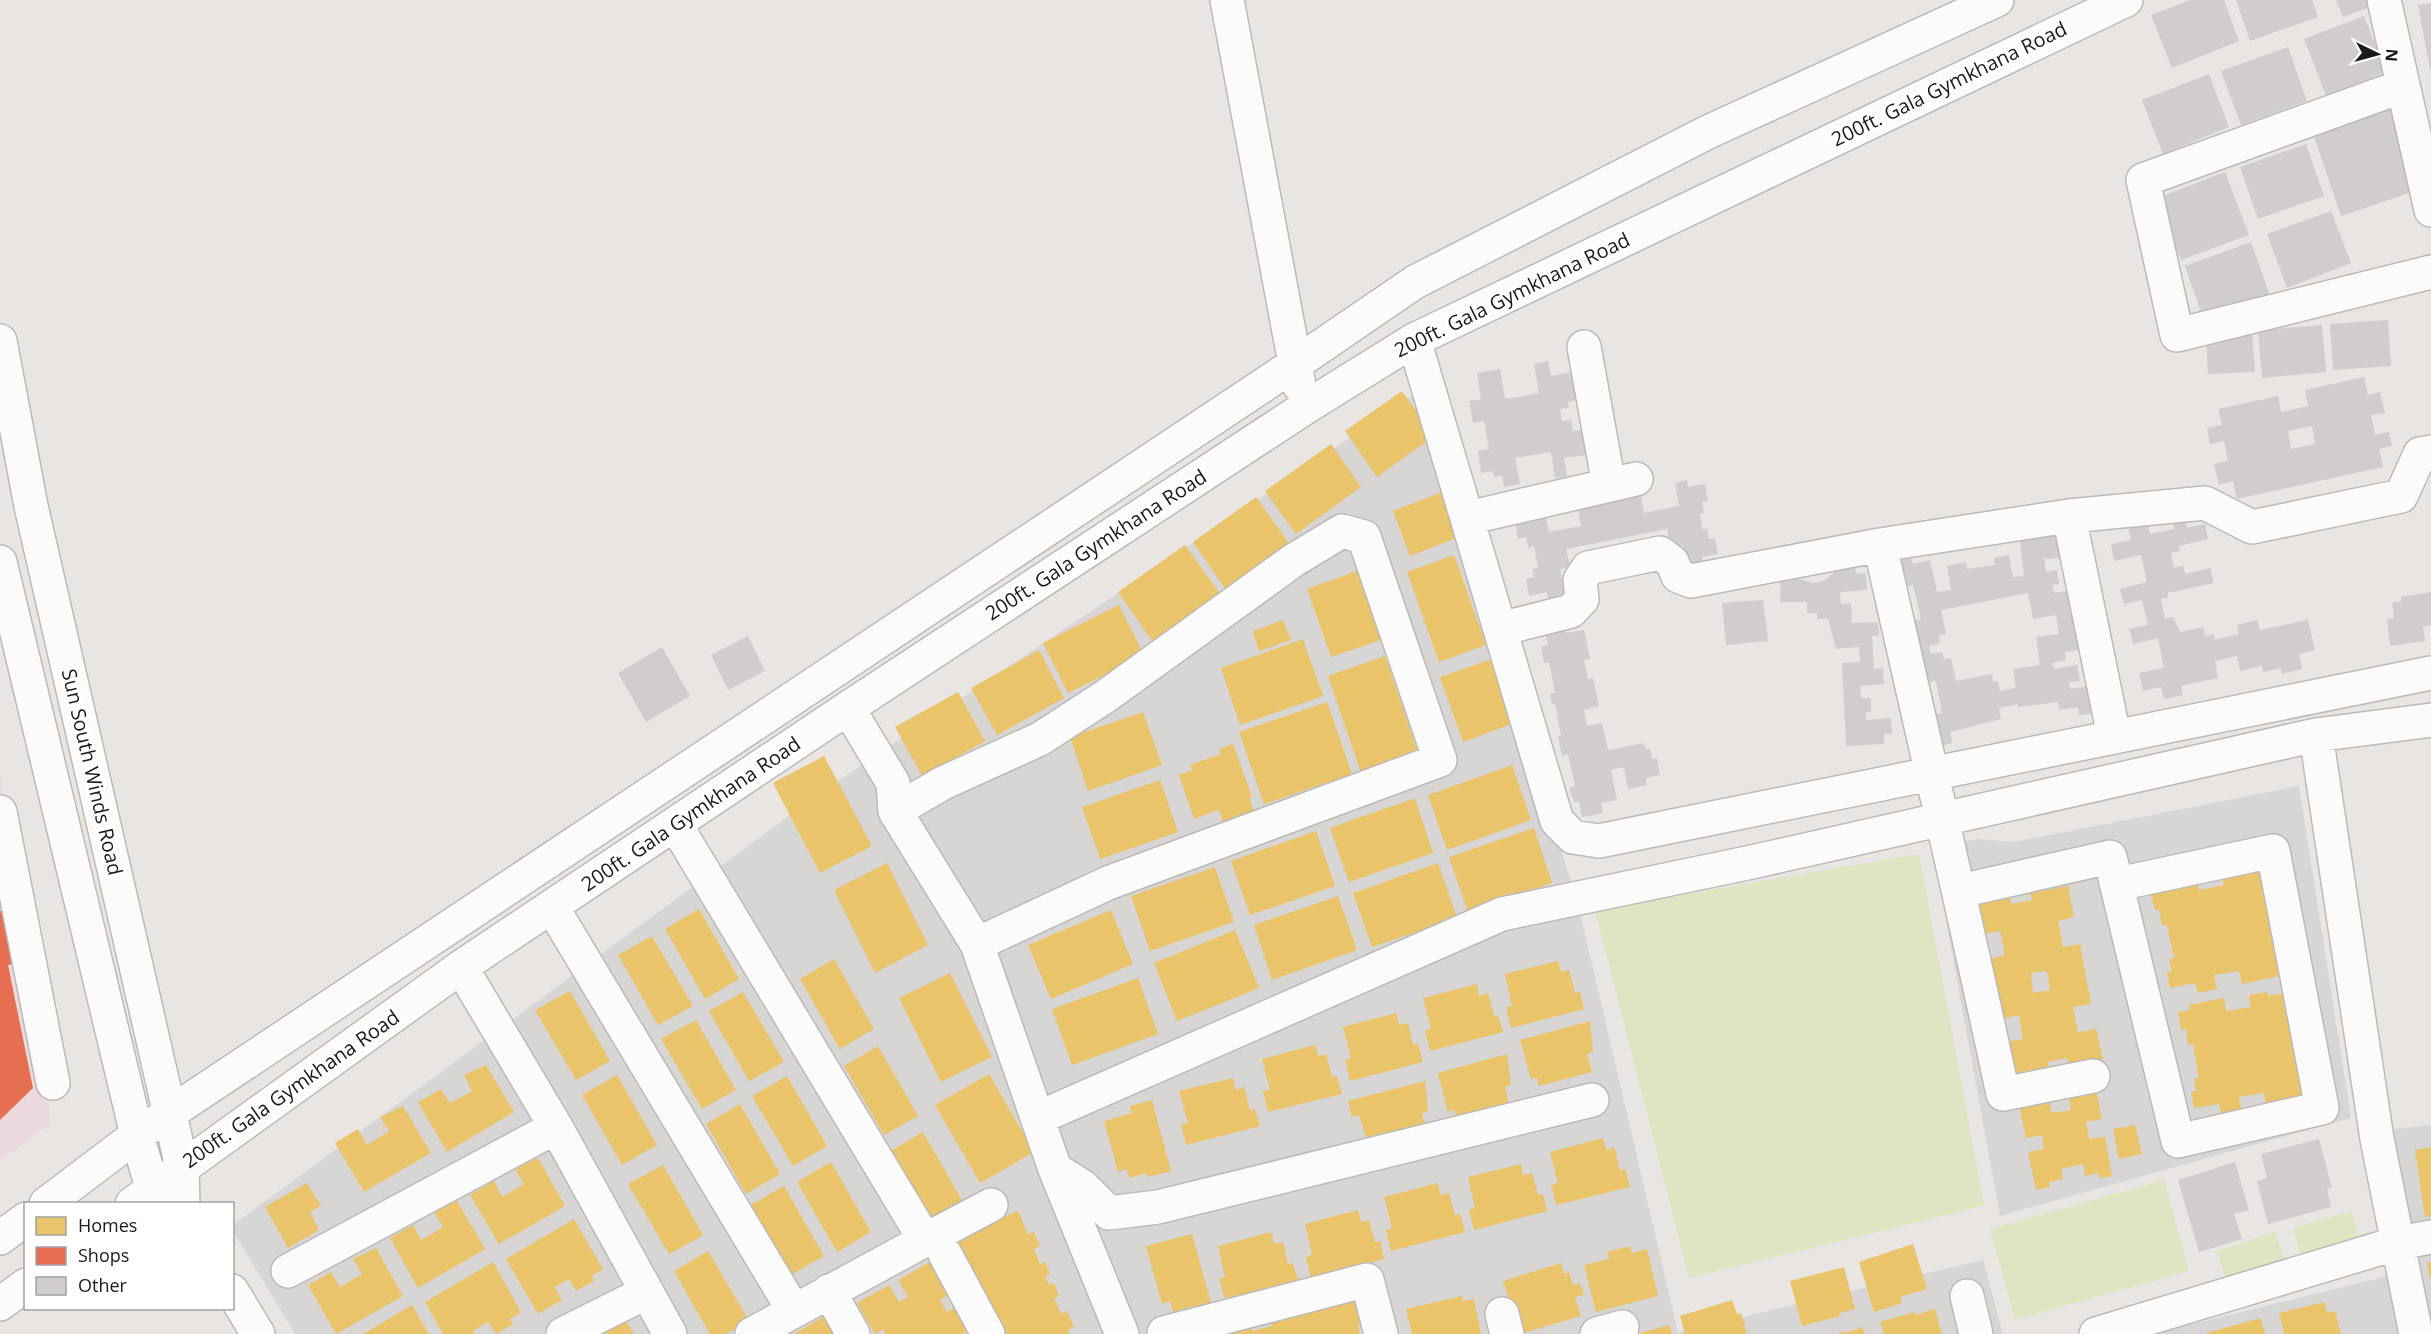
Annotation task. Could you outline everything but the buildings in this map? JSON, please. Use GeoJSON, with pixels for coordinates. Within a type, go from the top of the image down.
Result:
{"type":"FeatureCollection","features":[{"type":"Feature","properties":{"kind":"street"},"geometry":{"type":"LineString","coordinates":[[1227,0],[1304,409]]}},
{"type":"Feature","properties":{"kind":"street"},"geometry":{"type":"LineString","coordinates":[[47,1202],[137,1135],[1415,282],[1708,132],[1997,0]]}},
{"type":"Feature","properties":{"kind":"street","name":"200ft. Gala Gymkhana Road"},"geometry":{"type":"LineString","coordinates":[[150,1198],[182,1167],[461,968],[848,708],[1304,409],[1414,340],[2126,0]]}},
{"type":"Feature","properties":{"kind":"street"},"geometry":{"type":"LineString","coordinates":[[2384,0],[2431,210]]}},
{"type":"Feature","properties":{"kind":"street"},"geometry":{"type":"LineString","coordinates":[[2403,86],[2143,180],[2176,335],[2431,272]]}},
{"type":"Feature","properties":{"kind":"street"},"geometry":{"type":"LineString","coordinates":[[1414,340],[1557,821],[1573,837],[1599,841],[2431,673]]}},
{"type":"Feature","properties":{"kind":"street","name":"Sun South Winds Road"},"geometry":{"type":"LineString","coordinates":[[0,341],[31,506],[182,1167],[183,1202]]}},
{"type":"Feature","properties":{"kind":"street"},"geometry":{"type":"LineString","coordinates":[[1468,518],[1622,482],[1584,347]]}},
{"type":"Feature","properties":{"kind":"street"},"geometry":{"type":"LineString","coordinates":[[1500,629],[1570,611],[1582,599],[1580,580],[1588,568],[1660,553],[1672,562],[1678,576],[1690,581],[1880,545],[2069,516],[2205,503],[2252,527],[2400,496],[2420,454],[2431,452]]}},
{"type":"Feature","properties":{"kind":"street"},"geometry":{"type":"LineString","coordinates":[[2069,516],[2114,736]]}},
{"type":"Feature","properties":{"kind":"street"},"geometry":{"type":"LineString","coordinates":[[895,811],[943,783],[1040,739],[1115,690],[1294,560],[1342,531],[1364,537],[1440,760],[1108,883],[977,944]]}},
{"type":"Feature","properties":{"kind":"street"},"geometry":{"type":"LineString","coordinates":[[1880,545],[1960,891],[2003,1094],[2093,1076]]}},
{"type":"Feature","properties":{"kind":"street"},"geometry":{"type":"LineString","coordinates":[[0,562],[8,637],[137,1135],[150,1198]]}},
{"type":"Feature","properties":{"kind":"street"},"geometry":{"type":"LineString","coordinates":[[848,708],[893,783],[895,811],[977,944],[1055,1169],[1122,1334]]}},
{"type":"Feature","properties":{"kind":"street"},"geometry":{"type":"LineString","coordinates":[[1038,1118],[1502,914],[1942,820],[2316,735],[2431,720]]}},
{"type":"Feature","properties":{"kind":"street"},"geometry":{"type":"LineString","coordinates":[[2316,735],[2377,1139],[2416,1334]]}},
{"type":"Feature","properties":{"kind":"street"},"geometry":{"type":"LineString","coordinates":[[0,812],[53,1083]]}},
{"type":"Feature","properties":{"kind":"street"},"geometry":{"type":"LineString","coordinates":[[675,824],[988,1334]]}},
{"type":"Feature","properties":{"kind":"street"},"geometry":{"type":"LineString","coordinates":[[1960,891],[2110,857],[2178,1141],[2322,1108],[2273,851],[2118,884]]}},
{"type":"Feature","properties":{"kind":"street"},"geometry":{"type":"LineString","coordinates":[[552,907],[794,1311]]}},
{"type":"Feature","properties":{"kind":"street"},"geometry":{"type":"LineString","coordinates":[[461,968],[556,1127],[670,1334]]}},
{"type":"Feature","properties":{"kind":"street"},"geometry":{"type":"LineString","coordinates":[[1055,1169],[1083,1187],[1109,1213],[1138,1210],[1592,1100]]}},
{"type":"Feature","properties":{"kind":"street"},"geometry":{"type":"LineString","coordinates":[[288,1271],[556,1127]]}},
{"type":"Feature","properties":{"kind":"street"},"geometry":{"type":"LineString","coordinates":[[752,1334],[830,1291],[935,1247],[991,1205]]}},
{"type":"Feature","properties":{"kind":"street"},"geometry":{"type":"LineString","coordinates":[[0,1238],[24,1220]]}},
{"type":"Feature","properties":{"kind":"street"},"geometry":{"type":"LineString","coordinates":[[2096,1334],[2175,1323],[2398,1243],[2431,1237]]}},
{"type":"Feature","properties":{"kind":"street"},"geometry":{"type":"LineString","coordinates":[[1164,1333],[1367,1280],[1381,1334]]}},
{"type":"Feature","properties":{"kind":"street"},"geometry":{"type":"LineString","coordinates":[[0,1304],[24,1286]]}},
{"type":"Feature","properties":{"kind":"street"},"geometry":{"type":"LineString","coordinates":[[830,1291],[853,1334]]}},
{"type":"Feature","properties":{"kind":"street"},"geometry":{"type":"LineString","coordinates":[[563,1334],[647,1292]]}},
{"type":"Feature","properties":{"kind":"street"},"geometry":{"type":"LineString","coordinates":[[234,1294],[258,1334]]}},
{"type":"Feature","properties":{"kind":"street"},"geometry":{"type":"LineString","coordinates":[[1967,1296],[1976,1334]]}},
{"type":"Feature","properties":{"kind":"shaded area"},"geometry":{"type":"Polygon","coordinates":[[[1418,392],[1578,904],[1678,1332],[1983,1260],[2003,1334],[295,1334],[234,1233],[234,1224],[823,791],[1418,392]]]}},
{"type":"Feature","properties":{"kind":"shaded area"},"geometry":{"type":"Polygon","coordinates":[[[0,772],[51,1123],[0,1161],[0,772]]]}},
{"type":"Feature","properties":{"kind":"shaded area"},"geometry":{"type":"Polygon","coordinates":[[[2299,786],[2351,1118],[2000,1216],[1933,848],[1976,839],[2014,842],[2299,786]]]}},
{"type":"Feature","properties":{"kind":"shaded area"},"geometry":{"type":"Polygon","coordinates":[[[2431,1125],[2431,1334],[2153,1334],[2391,1275],[2386,1130],[2431,1125]]]}},
{"type":"Feature","properties":{"kind":"green space"},"geometry":{"type":"Polygon","coordinates":[[[1919,854],[1984,1206],[1689,1278],[1595,910],[1919,854]]]}},
{"type":"Feature","properties":{"kind":"green space"},"geometry":{"type":"Polygon","coordinates":[[[2164,1180],[2189,1271],[2015,1320],[1990,1229],[2164,1180]]]}},
{"type":"Feature","properties":{"kind":"green space"},"geometry":{"type":"Polygon","coordinates":[[[2352,1211],[2359,1238],[2301,1255],[2293,1228],[2352,1211]]]}},
{"type":"Feature","properties":{"kind":"green space"},"geometry":{"type":"Polygon","coordinates":[[[2275,1232],[2285,1261],[2226,1280],[2217,1251],[2275,1232]]]}}]}
